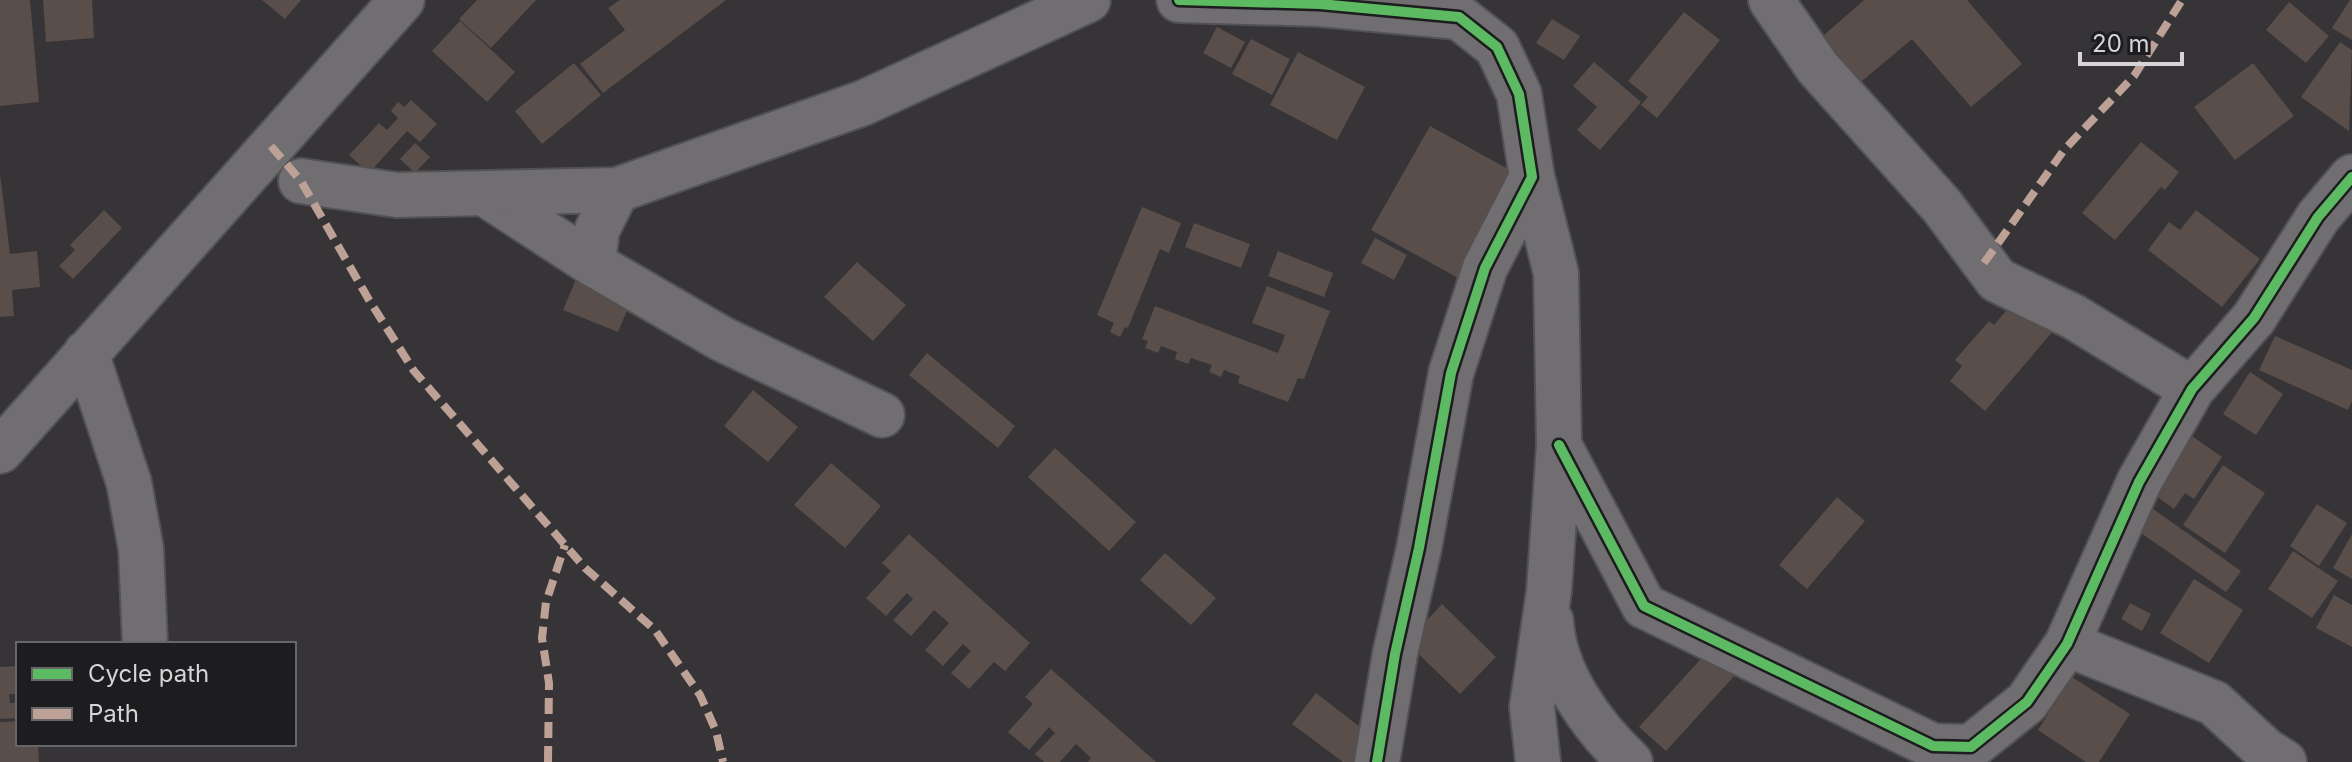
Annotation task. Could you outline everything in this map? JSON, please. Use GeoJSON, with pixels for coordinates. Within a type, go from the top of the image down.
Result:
{"type":"FeatureCollection","features":[{"type":"Feature","properties":{"kind":"street"},"geometry":{"type":"LineString","coordinates":[[0,451],[402,0]]}},
{"type":"Feature","properties":{"kind":"street"},"geometry":{"type":"LineString","coordinates":[[301,181],[397,195],[617,190],[863,103],[1088,0]]}},
{"type":"Feature","properties":{"kind":"street"},"geometry":{"type":"LineString","coordinates":[[1179,0],[1473,8],[1497,47],[1519,94],[1532,177],[1556,273],[1559,445],[1549,591],[1532,707],[1538,762]]}},
{"type":"Feature","properties":{"kind":"street"},"geometry":{"type":"LineString","coordinates":[[1771,0],[1818,68],[1942,206],[1997,280],[2074,317],[2192,389]]}},
{"type":"Feature","properties":{"kind":"street"},"geometry":{"type":"LineString","coordinates":[[1377,762],[1395,654],[1419,548],[1451,373],[1485,268],[1532,177]]}},
{"type":"Feature","properties":{"kind":"street"},"geometry":{"type":"LineString","coordinates":[[1559,445],[1644,606],[1933,746],[1971,747],[2027,702],[2067,644],[2125,511],[2192,389],[2254,318],[2318,217],[2352,177]]}},
{"type":"Feature","properties":{"kind":"street"},"geometry":{"type":"LineString","coordinates":[[593,264],[597,230],[617,190]]}},
{"type":"Feature","properties":{"kind":"street"},"geometry":{"type":"LineString","coordinates":[[487,195],[593,264],[722,339],[882,415]]}},
{"type":"Feature","properties":{"kind":"street"},"geometry":{"type":"LineString","coordinates":[[86,353],[129,483],[141,549],[145,642]]}},
{"type":"Feature","properties":{"kind":"street"},"geometry":{"type":"LineString","coordinates":[[1549,591],[1552,647],[1598,731],[1630,762]]}},
{"type":"Feature","properties":{"kind":"street"},"geometry":{"type":"LineString","coordinates":[[2067,644],[2214,703],[2265,750],[2284,762]]}},
{"type":"Feature","properties":{"kind":"building"},"geometry":{"type":"Polygon","coordinates":[[[0,0],[30,0],[39,102],[0,106],[0,0]]]}},
{"type":"Feature","properties":{"kind":"building"},"geometry":{"type":"Polygon","coordinates":[[[43,0],[92,0],[94,38],[46,42],[43,0]]]}},
{"type":"Feature","properties":{"kind":"building"},"geometry":{"type":"Polygon","coordinates":[[[262,0],[301,0],[285,19],[262,0]]]}},
{"type":"Feature","properties":{"kind":"building"},"geometry":{"type":"Polygon","coordinates":[[[477,0],[536,0],[491,48],[459,19],[477,0]]]}},
{"type":"Feature","properties":{"kind":"building"},"geometry":{"type":"Polygon","coordinates":[[[620,0],[726,0],[603,93],[580,64],[625,30],[608,8],[620,0]]]}},
{"type":"Feature","properties":{"kind":"building"},"geometry":{"type":"Polygon","coordinates":[[[1864,0],[1967,0],[2022,64],[1971,107],[1912,39],[1855,87],[1816,42],[1864,0]]]}},
{"type":"Feature","properties":{"kind":"building"},"geometry":{"type":"Polygon","coordinates":[[[2352,0],[2352,40],[2332,28],[2352,0]]]}},
{"type":"Feature","properties":{"kind":"building"},"geometry":{"type":"Polygon","coordinates":[[[2289,2],[2329,36],[2306,63],[2266,30],[2289,2]]]}},
{"type":"Feature","properties":{"kind":"building"},"geometry":{"type":"Polygon","coordinates":[[[1684,12],[1720,40],[1657,118],[1641,105],[1648,97],[1628,81],[1684,12]]]}},
{"type":"Feature","properties":{"kind":"building"},"geometry":{"type":"Polygon","coordinates":[[[1552,19],[1580,36],[1564,60],[1536,43],[1552,19]]]}},
{"type":"Feature","properties":{"kind":"building"},"geometry":{"type":"Polygon","coordinates":[[[460,21],[515,72],[487,102],[432,51],[460,21]]]}},
{"type":"Feature","properties":{"kind":"building"},"geometry":{"type":"Polygon","coordinates":[[[1217,27],[1245,42],[1231,68],[1203,53],[1217,27]]]}},
{"type":"Feature","properties":{"kind":"building"},"geometry":{"type":"Polygon","coordinates":[[[1251,39],[1290,59],[1272,95],[1232,74],[1251,39]]]}},
{"type":"Feature","properties":{"kind":"building"},"geometry":{"type":"Polygon","coordinates":[[[2340,42],[2352,50],[2349,131],[2301,97],[2340,42]]]}},
{"type":"Feature","properties":{"kind":"building"},"geometry":{"type":"Polygon","coordinates":[[[1298,52],[1365,87],[1337,140],[1270,105],[1298,52]]]}},
{"type":"Feature","properties":{"kind":"building"},"geometry":{"type":"Polygon","coordinates":[[[1594,62],[1641,102],[1600,150],[1577,130],[1597,107],[1573,86],[1594,62]]]}},
{"type":"Feature","properties":{"kind":"building"},"geometry":{"type":"Polygon","coordinates":[[[574,63],[601,95],[542,144],[515,111],[574,63]]]}},
{"type":"Feature","properties":{"kind":"building"},"geometry":{"type":"Polygon","coordinates":[[[2253,63],[2294,116],[2235,160],[2194,107],[2253,63]]]}},
{"type":"Feature","properties":{"kind":"building"},"geometry":{"type":"Polygon","coordinates":[[[411,100],[437,124],[420,142],[407,131],[369,173],[349,155],[379,123],[387,130],[398,118],[391,111],[398,102],[404,107],[411,100]]]}},
{"type":"Feature","properties":{"kind":"building"},"geometry":{"type":"Polygon","coordinates":[[[1430,126],[1519,175],[1460,279],[1371,230],[1430,126]]]}},
{"type":"Feature","properties":{"kind":"building"},"geometry":{"type":"Polygon","coordinates":[[[2141,142],[2179,172],[2165,190],[2161,187],[2115,240],[2082,213],[2141,142]]]}},
{"type":"Feature","properties":{"kind":"building"},"geometry":{"type":"Polygon","coordinates":[[[415,143],[430,157],[415,173],[400,159],[415,143]]]}},
{"type":"Feature","properties":{"kind":"building"},"geometry":{"type":"Polygon","coordinates":[[[0,174],[10,254],[37,251],[40,287],[12,290],[14,316],[0,317],[0,174]]]}},
{"type":"Feature","properties":{"kind":"building"},"geometry":{"type":"Polygon","coordinates":[[[1142,207],[1181,223],[1169,253],[1160,249],[1128,328],[1125,327],[1120,337],[1110,332],[1114,323],[1097,315],[1142,207]]]}},
{"type":"Feature","properties":{"kind":"building"},"geometry":{"type":"Polygon","coordinates":[[[104,210],[122,228],[73,279],[59,266],[75,250],[70,245],[104,210]]]}},
{"type":"Feature","properties":{"kind":"building"},"geometry":{"type":"Polygon","coordinates":[[[2196,210],[2260,259],[2222,307],[2148,250],[2169,222],[2180,230],[2196,210]]]}},
{"type":"Feature","properties":{"kind":"building"},"geometry":{"type":"Polygon","coordinates":[[[1194,223],[1250,244],[1241,268],[1185,247],[1194,223]]]}},
{"type":"Feature","properties":{"kind":"building"},"geometry":{"type":"Polygon","coordinates":[[[1375,238],[1407,255],[1394,280],[1361,263],[1375,238]]]}},
{"type":"Feature","properties":{"kind":"building"},"geometry":{"type":"Polygon","coordinates":[[[1278,251],[1333,273],[1324,297],[1268,276],[1278,251]]]}},
{"type":"Feature","properties":{"kind":"building"},"geometry":{"type":"Polygon","coordinates":[[[857,262],[906,305],[873,341],[824,297],[857,262]]]}},
{"type":"Feature","properties":{"kind":"building"},"geometry":{"type":"Polygon","coordinates":[[[577,277],[632,299],[618,332],[563,310],[577,277]]]}},
{"type":"Feature","properties":{"kind":"building"},"geometry":{"type":"Polygon","coordinates":[[[1267,286],[1330,311],[1304,379],[1298,378],[1288,402],[1238,383],[1240,376],[1224,370],[1221,377],[1209,372],[1212,365],[1191,358],[1188,364],[1175,359],[1177,352],[1161,346],[1158,353],[1145,348],[1148,341],[1142,339],[1155,306],[1278,353],[1285,335],[1252,323],[1267,286]]]}},
{"type":"Feature","properties":{"kind":"building"},"geometry":{"type":"Polygon","coordinates":[[[2016,299],[2054,330],[1985,411],[1950,381],[1962,366],[1955,360],[1989,321],[1994,325],[2016,299]]]}},
{"type":"Feature","properties":{"kind":"building"},"geometry":{"type":"Polygon","coordinates":[[[2275,336],[2352,370],[2352,401],[2348,410],[2259,370],[2275,336]]]}},
{"type":"Feature","properties":{"kind":"building"},"geometry":{"type":"Polygon","coordinates":[[[927,353],[1015,426],[998,448],[909,375],[927,353]]]}},
{"type":"Feature","properties":{"kind":"building"},"geometry":{"type":"Polygon","coordinates":[[[2250,372],[2283,394],[2256,435],[2223,414],[2250,372]]]}},
{"type":"Feature","properties":{"kind":"building"},"geometry":{"type":"Polygon","coordinates":[[[753,390],[798,427],[768,462],[724,426],[753,390]]]}},
{"type":"Feature","properties":{"kind":"building"},"geometry":{"type":"Polygon","coordinates":[[[2189,434],[2222,457],[2194,499],[2185,493],[2174,509],[2149,491],[2189,434]]]}},
{"type":"Feature","properties":{"kind":"building"},"geometry":{"type":"Polygon","coordinates":[[[1055,448],[1136,522],[1109,551],[1028,477],[1055,448]]]}},
{"type":"Feature","properties":{"kind":"building"},"geometry":{"type":"Polygon","coordinates":[[[831,463],[881,506],[845,548],[794,505],[831,463]]]}},
{"type":"Feature","properties":{"kind":"building"},"geometry":{"type":"Polygon","coordinates":[[[2223,465],[2265,493],[2225,553],[2183,525],[2223,465]]]}},
{"type":"Feature","properties":{"kind":"building"},"geometry":{"type":"Polygon","coordinates":[[[1837,497],[1865,521],[1807,589],[1779,565],[1837,497]]]}},
{"type":"Feature","properties":{"kind":"building"},"geometry":{"type":"Polygon","coordinates":[[[2143,502],[2241,571],[2226,592],[2128,524],[2143,502]]]}},
{"type":"Feature","properties":{"kind":"building"},"geometry":{"type":"Polygon","coordinates":[[[2317,504],[2347,523],[2319,566],[2290,546],[2317,504]]]}},
{"type":"Feature","properties":{"kind":"building"},"geometry":{"type":"Polygon","coordinates":[[[909,534],[1030,643],[1005,671],[994,662],[969,689],[951,673],[971,651],[963,644],[943,666],[925,650],[949,623],[934,610],[911,636],[893,620],[913,599],[907,593],[886,616],[866,598],[891,571],[882,563],[909,534]]]}},
{"type":"Feature","properties":{"kind":"building"},"geometry":{"type":"Polygon","coordinates":[[[2352,534],[2352,579],[2333,568],[2352,534]]]}},
{"type":"Feature","properties":{"kind":"building"},"geometry":{"type":"Polygon","coordinates":[[[2293,551],[2338,581],[2312,618],[2268,589],[2293,551]]]}},
{"type":"Feature","properties":{"kind":"building"},"geometry":{"type":"Polygon","coordinates":[[[1165,553],[1216,598],[1191,625],[1140,580],[1165,553]]]}},
{"type":"Feature","properties":{"kind":"building"},"geometry":{"type":"Polygon","coordinates":[[[2194,579],[2243,610],[2209,663],[2160,633],[2194,579]]]}},
{"type":"Feature","properties":{"kind":"building"},"geometry":{"type":"Polygon","coordinates":[[[2334,595],[2352,605],[2352,647],[2316,628],[2334,595]]]}},
{"type":"Feature","properties":{"kind":"building"},"geometry":{"type":"Polygon","coordinates":[[[2130,603],[2151,614],[2142,631],[2121,619],[2130,603]]]}},
{"type":"Feature","properties":{"kind":"building"},"geometry":{"type":"Polygon","coordinates":[[[1442,604],[1496,657],[1460,694],[1406,642],[1442,604]]]}},
{"type":"Feature","properties":{"kind":"building"},"geometry":{"type":"Polygon","coordinates":[[[1709,650],[1736,674],[1666,751],[1639,727],[1709,650]]]}},
{"type":"Feature","properties":{"kind":"building"},"geometry":{"type":"Polygon","coordinates":[[[16,666],[16,694],[9,694],[10,703],[16,703],[16,718],[0,719],[0,667],[16,666]]]}},
{"type":"Feature","properties":{"kind":"building"},"geometry":{"type":"Polygon","coordinates":[[[1051,669],[1156,762],[1088,762],[1091,758],[1076,744],[1060,762],[1044,762],[1035,754],[1055,733],[1049,727],[1029,750],[1008,732],[1033,704],[1025,697],[1051,669]]]}},
{"type":"Feature","properties":{"kind":"building"},"geometry":{"type":"Polygon","coordinates":[[[2072,677],[2130,714],[2099,762],[2086,762],[2038,730],[2072,677]]]}},
{"type":"Feature","properties":{"kind":"building"},"geometry":{"type":"Polygon","coordinates":[[[1316,693],[1373,737],[1354,762],[1343,762],[1292,724],[1316,693]]]}},
{"type":"Feature","properties":{"kind":"building"},"geometry":{"type":"Polygon","coordinates":[[[16,721],[16,746],[38,746],[39,762],[0,762],[0,722],[16,721]]]}},
{"type":"Feature","properties":{"kind":"marked path"},"geometry":{"type":"LineString","coordinates":[[1984,263],[2064,150],[2134,76],[2182,0]]}},
{"type":"Feature","properties":{"kind":"marked path"},"geometry":{"type":"LineString","coordinates":[[271,146],[301,181],[414,371],[585,568],[655,630],[700,695],[716,731],[723,762]]}},
{"type":"Feature","properties":{"kind":"marked path"},"geometry":{"type":"LineString","coordinates":[[548,762],[549,683],[542,638],[546,602],[565,545]]}},
{"type":"Feature","properties":{"kind":"cycle path"},"geometry":{"type":"LineString","coordinates":[[1179,0],[1320,4],[1459,17],[1497,47],[1519,94],[1532,177],[1485,268],[1451,373],[1419,548],[1395,654],[1377,762]]}},
{"type":"Feature","properties":{"kind":"cycle path"},"geometry":{"type":"LineString","coordinates":[[1559,445],[1644,606],[1933,746],[1971,747],[2027,702],[2067,644],[2139,482],[2192,389],[2254,318],[2318,217],[2352,177]]}}]}
